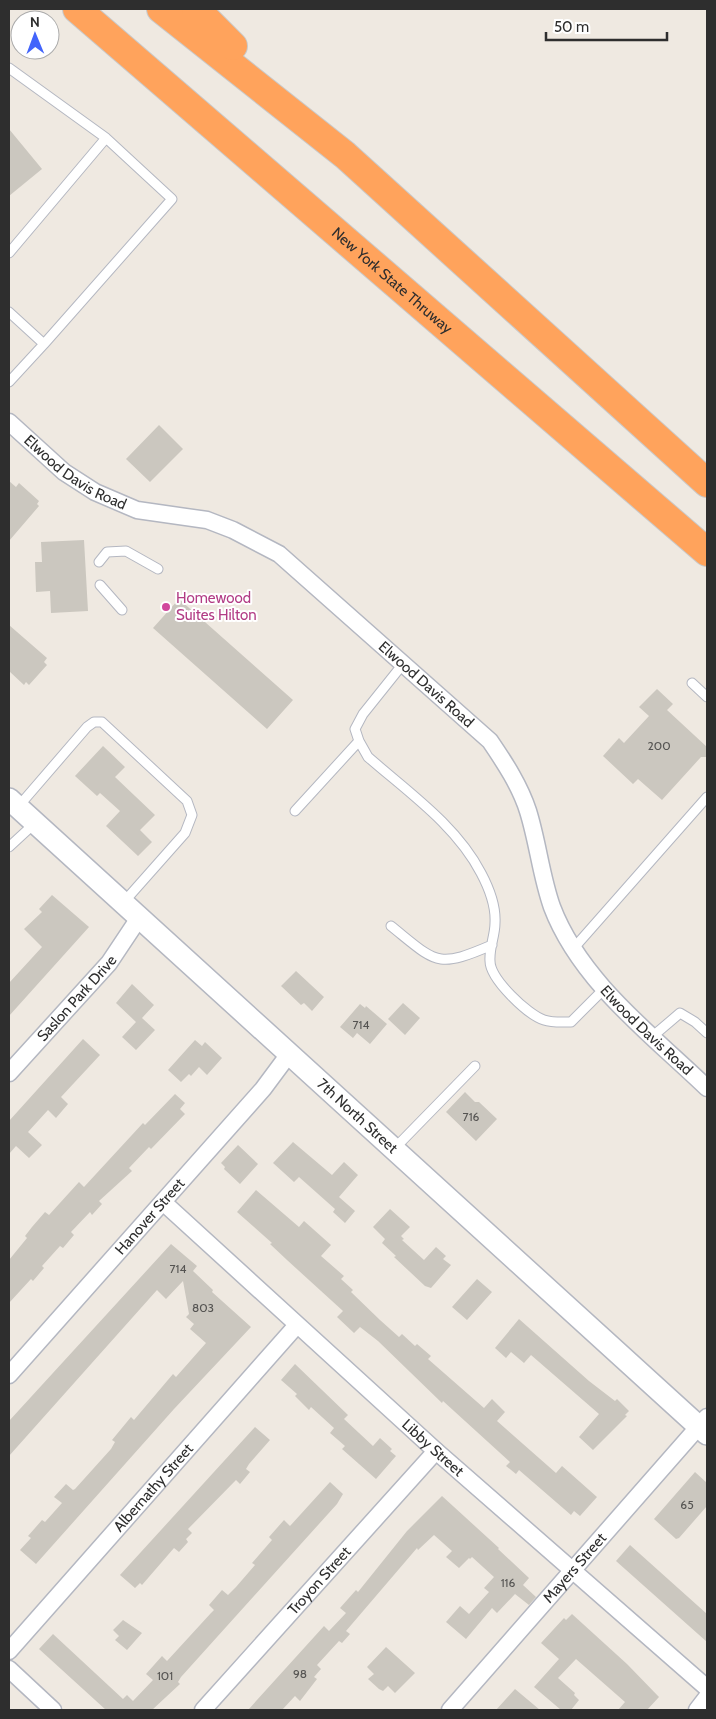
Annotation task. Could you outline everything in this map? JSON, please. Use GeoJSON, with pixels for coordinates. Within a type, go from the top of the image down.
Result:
{"type":"FeatureCollection","features":[{"type":"Feature","properties":{"kind":"highway"},"geometry":{"type":"LineString","coordinates":[[66,9],[131,54]]}},
{"type":"Feature","properties":{"kind":"highway","name":"New York State Thruway"},"geometry":{"type":"LineString","coordinates":[[77,9],[707,552]]}},
{"type":"Feature","properties":{"kind":"highway"},"geometry":{"type":"LineString","coordinates":[[161,9],[346,156]]}},
{"type":"Feature","properties":{"kind":"highway"},"geometry":{"type":"LineString","coordinates":[[196,9],[346,156],[707,484]]}},
{"type":"Feature","properties":{"kind":"street","name":"Elwood Davis Road"},"geometry":{"type":"LineString","coordinates":[[9,422],[64,472],[95,492],[137,510],[207,520],[233,530],[279,554],[490,741],[506,765],[528,810],[553,908],[573,949],[604,989],[707,1088]]}},
{"type":"Feature","properties":{"kind":"street","name":"7th North Street"},"geometry":{"type":"LineString","coordinates":[[13,803],[394,1150],[705,1426]]}},
{"type":"Feature","properties":{"kind":"street","name":"Saslon Park Drive"},"geometry":{"type":"LineString","coordinates":[[9,1073],[109,962],[139,918]]}},
{"type":"Feature","properties":{"kind":"street","name":"Hanover Street"},"geometry":{"type":"LineString","coordinates":[[9,1375],[263,1089],[289,1054]]}},
{"type":"Feature","properties":{"kind":"street","name":"Libby Street"},"geometry":{"type":"LineString","coordinates":[[163,1202],[436,1450],[707,1688]]}},
{"type":"Feature","properties":{"kind":"street","name":"Albernathy Street"},"geometry":{"type":"LineString","coordinates":[[9,1650],[297,1325]]}},
{"type":"Feature","properties":{"kind":"street","name":"Mayers Street"},"geometry":{"type":"LineString","coordinates":[[450,1710],[705,1426]]}},
{"type":"Feature","properties":{"kind":"street","name":"Troyon Street"},"geometry":{"type":"LineString","coordinates":[[203,1710],[436,1450]]}},
{"type":"Feature","properties":{"kind":"street"},"geometry":{"type":"LineString","coordinates":[[9,1669],[54,1710]]}},
{"type":"Feature","properties":{"kind":"street"},"geometry":{"type":"LineString","coordinates":[[697,1710],[707,1697]]}},
{"type":"Feature","properties":{"kind":"lane"},"geometry":{"type":"LineString","coordinates":[[9,68],[106,138],[172,198],[9,382]]}},
{"type":"Feature","properties":{"kind":"lane"},"geometry":{"type":"LineString","coordinates":[[9,253],[106,138]]}},
{"type":"Feature","properties":{"kind":"lane"},"geometry":{"type":"LineString","coordinates":[[9,312],[44,344]]}},
{"type":"Feature","properties":{"kind":"lane"},"geometry":{"type":"LineString","coordinates":[[100,562],[107,552],[126,551],[158,570]]}},
{"type":"Feature","properties":{"kind":"lane"},"geometry":{"type":"LineString","coordinates":[[100,585],[122,610]]}},
{"type":"Feature","properties":{"kind":"lane"},"geometry":{"type":"LineString","coordinates":[[403,664],[363,714],[355,729],[359,741],[368,756],[457,836],[481,873],[494,906],[495,924],[490,962],[495,976],[521,1006],[544,1020],[571,1022],[604,989]]}},
{"type":"Feature","properties":{"kind":"lane"},"geometry":{"type":"LineString","coordinates":[[692,683],[707,697]]}},
{"type":"Feature","properties":{"kind":"lane"},"geometry":{"type":"LineString","coordinates":[[13,803],[87,727],[94,722],[102,722],[187,801],[192,815],[185,833],[123,903]]}},
{"type":"Feature","properties":{"kind":"lane"},"geometry":{"type":"LineString","coordinates":[[295,811],[359,741]]}},
{"type":"Feature","properties":{"kind":"lane"},"geometry":{"type":"LineString","coordinates":[[573,949],[707,797]]}},
{"type":"Feature","properties":{"kind":"lane"},"geometry":{"type":"LineString","coordinates":[[9,847],[35,823]]}},
{"type":"Feature","properties":{"kind":"lane"},"geometry":{"type":"LineString","coordinates":[[391,926],[422,951],[438,960],[447,961],[462,958],[492,945]]}},
{"type":"Feature","properties":{"kind":"lane"},"geometry":{"type":"LineString","coordinates":[[653,1036],[680,1013],[695,1022],[707,1033]]}},
{"type":"Feature","properties":{"kind":"lane"},"geometry":{"type":"LineString","coordinates":[[394,1150],[475,1066]]}},
{"type":"Feature","properties":{"kind":"building"},"geometry":{"type":"Polygon","coordinates":[[[9,129],[42,169],[9,196],[9,129]]]}},
{"type":"Feature","properties":{"kind":"building"},"geometry":{"type":"Polygon","coordinates":[[[159,425],[183,449],[150,482],[126,459],[159,425]]]}},
{"type":"Feature","properties":{"kind":"building"},"geometry":{"type":"Polygon","coordinates":[[[9,481],[16,487],[19,483],[39,501],[37,504],[39,506],[9,541],[9,481]]]}},
{"type":"Feature","properties":{"kind":"building"},"geometry":{"type":"Polygon","coordinates":[[[84,540],[88,611],[51,613],[50,591],[36,592],[35,562],[42,562],[41,542],[84,540]]]}},
{"type":"Feature","properties":{"kind":"building"},"geometry":{"type":"Polygon","coordinates":[[[179,599],[293,700],[267,729],[153,628],[179,599]]]}},
{"type":"Feature","properties":{"kind":"building"},"geometry":{"type":"Polygon","coordinates":[[[9,625],[47,658],[44,662],[47,665],[29,685],[26,682],[24,685],[9,671],[9,625]]]}},
{"type":"Feature","properties":{"kind":"building"},"geometry":{"type":"Polygon","coordinates":[[[657,689],[673,704],[667,710],[707,747],[707,757],[701,757],[662,800],[638,779],[633,784],[603,756],[619,738],[624,743],[649,716],[639,707],[657,689]]]}},
{"type":"Feature","properties":{"kind":"building"},"geometry":{"type":"Polygon","coordinates":[[[103,746],[125,767],[115,777],[155,815],[140,830],[152,842],[138,856],[106,826],[120,811],[100,793],[97,796],[75,776],[103,746]]]}},
{"type":"Feature","properties":{"kind":"building"},"geometry":{"type":"Polygon","coordinates":[[[52,895],[89,927],[9,1016],[9,983],[42,947],[24,929],[42,912],[39,909],[52,895]]]}},
{"type":"Feature","properties":{"kind":"building"},"geometry":{"type":"Polygon","coordinates":[[[296,971],[324,997],[312,1011],[304,1003],[301,1005],[281,986],[296,971]]]}},
{"type":"Feature","properties":{"kind":"building"},"geometry":{"type":"Polygon","coordinates":[[[132,984],[154,1005],[142,1018],[155,1030],[136,1050],[122,1037],[136,1022],[116,1003],[132,984]]]}},
{"type":"Feature","properties":{"kind":"building"},"geometry":{"type":"Polygon","coordinates":[[[403,1003],[420,1018],[405,1035],[388,1019],[403,1003]]]}},
{"type":"Feature","properties":{"kind":"building"},"geometry":{"type":"Polygon","coordinates":[[[360,1004],[365,1008],[366,1006],[387,1024],[370,1044],[357,1033],[353,1038],[340,1027],[360,1004]]]}},
{"type":"Feature","properties":{"kind":"building"},"geometry":{"type":"Polygon","coordinates":[[[83,1039],[100,1055],[61,1097],[68,1104],[56,1118],[48,1110],[28,1132],[42,1145],[29,1158],[16,1146],[9,1154],[9,1121],[83,1039]]]}},
{"type":"Feature","properties":{"kind":"building"},"geometry":{"type":"Polygon","coordinates":[[[195,1040],[202,1046],[205,1042],[222,1058],[207,1075],[199,1067],[191,1076],[189,1074],[181,1082],[168,1070],[195,1040]]]}},
{"type":"Feature","properties":{"kind":"building"},"geometry":{"type":"Polygon","coordinates":[[[465,1092],[497,1119],[476,1141],[446,1112],[465,1092]]]}},
{"type":"Feature","properties":{"kind":"building"},"geometry":{"type":"Polygon","coordinates":[[[175,1094],[185,1103],[180,1109],[185,1114],[151,1149],[149,1147],[129,1168],[132,1171],[99,1201],[102,1204],[92,1215],[90,1212],[71,1232],[74,1235],[63,1248],[60,1246],[42,1266],[44,1268],[33,1281],[31,1279],[9,1303],[9,1260],[27,1238],[25,1236],[32,1227],[45,1212],[49,1215],[79,1182],[84,1187],[143,1123],[145,1125],[175,1094]]]}},
{"type":"Feature","properties":{"kind":"building"},"geometry":{"type":"Polygon","coordinates":[[[293,1142],[332,1175],[344,1162],[358,1175],[339,1197],[355,1211],[345,1223],[333,1212],[335,1209],[299,1177],[294,1182],[273,1163],[293,1142]]]}},
{"type":"Feature","properties":{"kind":"building"},"geometry":{"type":"Polygon","coordinates":[[[238,1145],[258,1164],[240,1184],[224,1169],[225,1167],[221,1163],[238,1145]]]}},
{"type":"Feature","properties":{"kind":"building"},"geometry":{"type":"Polygon","coordinates":[[[256,1190],[299,1227],[304,1221],[331,1245],[321,1256],[344,1276],[341,1279],[353,1290],[351,1292],[380,1320],[399,1337],[402,1334],[415,1346],[417,1344],[431,1356],[428,1359],[484,1408],[492,1399],[505,1412],[497,1421],[556,1473],[562,1466],[597,1497],[580,1516],[574,1511],[571,1515],[519,1470],[516,1474],[506,1466],[510,1462],[443,1401],[442,1403],[378,1341],[360,1327],[354,1333],[337,1317],[343,1311],[237,1212],[256,1190]]]}},
{"type":"Feature","properties":{"kind":"building"},"geometry":{"type":"Polygon","coordinates":[[[390,1209],[410,1227],[401,1236],[404,1239],[402,1240],[424,1260],[436,1247],[446,1256],[443,1259],[451,1265],[431,1288],[425,1286],[394,1257],[396,1256],[382,1243],[385,1239],[373,1227],[390,1209]]]}},
{"type":"Feature","properties":{"kind":"building"},"geometry":{"type":"Polygon","coordinates":[[[171,1244],[197,1266],[193,1271],[213,1290],[212,1292],[251,1327],[174,1409],[36,1564],[20,1550],[31,1538],[28,1536],[42,1520],[45,1522],[62,1503],[54,1497],[66,1484],[73,1490],[75,1489],[111,1449],[115,1442],[112,1440],[131,1417],[134,1420],[173,1374],[176,1377],[206,1343],[190,1329],[194,1324],[186,1317],[189,1314],[183,1281],[166,1299],[157,1290],[9,1456],[9,1421],[171,1244]]]}},
{"type":"Feature","properties":{"kind":"building"},"geometry":{"type":"Polygon","coordinates":[[[477,1279],[492,1292],[467,1320],[452,1307],[477,1279]]]}},
{"type":"Feature","properties":{"kind":"building"},"geometry":{"type":"Polygon","coordinates":[[[519,1319],[589,1381],[615,1401],[617,1399],[629,1411],[625,1415],[627,1416],[593,1450],[579,1437],[599,1414],[531,1355],[524,1363],[511,1352],[506,1358],[495,1348],[519,1319]]]}},
{"type":"Feature","properties":{"kind":"building"},"geometry":{"type":"Polygon","coordinates":[[[295,1364],[348,1415],[344,1419],[373,1446],[380,1438],[392,1449],[390,1451],[396,1456],[376,1479],[342,1449],[345,1446],[330,1433],[334,1428],[311,1407],[309,1410],[295,1396],[297,1394],[281,1380],[295,1364]]]}},
{"type":"Feature","properties":{"kind":"building"},"geometry":{"type":"Polygon","coordinates":[[[255,1427],[270,1440],[249,1464],[246,1469],[250,1472],[240,1484],[236,1480],[188,1529],[192,1533],[186,1539],[188,1542],[179,1552],[174,1548],[142,1585],[140,1583],[135,1588],[120,1575],[255,1427]]]}},
{"type":"Feature","properties":{"kind":"building"},"geometry":{"type":"Polygon","coordinates":[[[695,1472],[707,1483],[707,1506],[679,1538],[676,1539],[654,1519],[695,1472]]]}},
{"type":"Feature","properties":{"kind":"building"},"geometry":{"type":"Polygon","coordinates":[[[330,1482],[343,1494],[337,1504],[181,1677],[178,1682],[180,1684],[152,1710],[106,1710],[39,1649],[53,1634],[123,1699],[127,1695],[133,1701],[153,1680],[146,1674],[162,1656],[167,1661],[214,1610],[209,1605],[222,1590],[228,1595],[236,1587],[255,1565],[252,1563],[272,1540],[269,1537],[284,1520],[290,1526],[330,1482]]]}},
{"type":"Feature","properties":{"kind":"building"},"geometry":{"type":"Polygon","coordinates":[[[442,1496],[529,1578],[523,1585],[536,1597],[529,1605],[515,1594],[497,1613],[492,1608],[466,1639],[446,1622],[460,1606],[469,1614],[489,1592],[484,1588],[494,1577],[472,1557],[459,1568],[446,1557],[452,1551],[434,1535],[418,1550],[417,1548],[346,1631],[350,1634],[342,1643],[339,1641],[317,1665],[321,1669],[314,1677],[317,1679],[300,1701],[295,1696],[282,1710],[248,1710],[324,1626],[329,1631],[346,1613],[340,1608],[356,1590],[358,1592],[407,1531],[442,1496]]]}},
{"type":"Feature","properties":{"kind":"building"},"geometry":{"type":"Polygon","coordinates":[[[630,1545],[707,1614],[707,1642],[616,1561],[630,1545]]]}},
{"type":"Feature","properties":{"kind":"building"},"geometry":{"type":"Polygon","coordinates":[[[572,1614],[627,1664],[659,1697],[647,1710],[618,1710],[625,1702],[576,1659],[558,1678],[575,1693],[574,1695],[579,1700],[571,1710],[561,1710],[534,1687],[559,1659],[541,1643],[564,1618],[566,1620],[572,1614]]]}},
{"type":"Feature","properties":{"kind":"building"},"geometry":{"type":"Polygon","coordinates":[[[123,1620],[142,1633],[127,1650],[115,1640],[119,1636],[113,1630],[123,1620]]]}},
{"type":"Feature","properties":{"kind":"building"},"geometry":{"type":"Polygon","coordinates":[[[386,1647],[415,1673],[395,1693],[388,1686],[383,1691],[379,1689],[368,1679],[374,1674],[367,1667],[386,1647]]]}},
{"type":"Feature","properties":{"kind":"building"},"geometry":{"type":"Polygon","coordinates":[[[515,1689],[540,1710],[496,1710],[515,1689]]]}},
{"type":"Feature","properties":{"kind":"place","name":"Homewood Suites Hilton"},"geometry":{"type":"Point","coordinates":[166,607]}}]}
